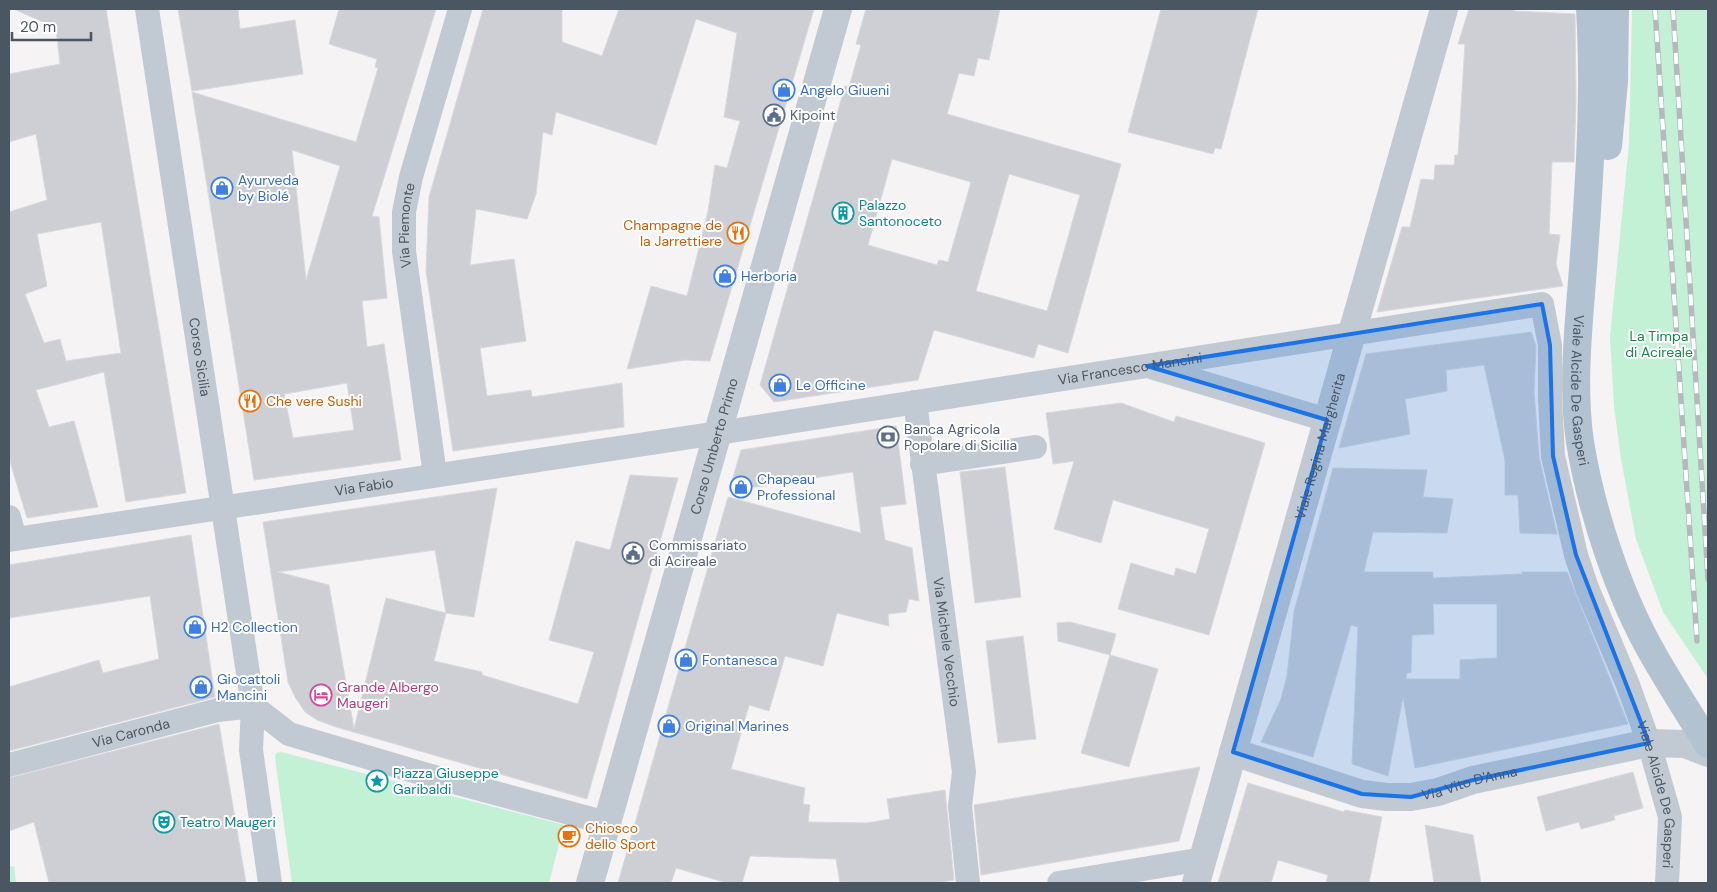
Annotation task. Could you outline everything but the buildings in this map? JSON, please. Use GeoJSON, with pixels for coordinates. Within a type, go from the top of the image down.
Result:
{"type":"FeatureCollection","features":[{"type":"Feature","properties":{"kind":"main road","name":"Viale Alcide De Gasperi"},"geometry":{"type":"LineString","coordinates":[[1590,9],[1593,66],[1591,157],[1577,351],[1580,442],[1592,496],[1608,552],[1634,615],[1653,654],[1708,744]]}},
{"type":"Feature","properties":{"kind":"main road","name":"Viale Alcide De Gasperi"},"geometry":{"type":"LineString","coordinates":[[1615,12],[1614,82],[1592,350],[1597,438],[1611,510],[1621,546],[1645,609],[1663,645],[1708,717]]}},
{"type":"Feature","properties":{"kind":"street","name":"Corso Sicilia"},"geometry":{"type":"LineString","coordinates":[[147,9],[253,706],[250,750],[270,883]]}},
{"type":"Feature","properties":{"kind":"street","name":"Via Piemonte"},"geometry":{"type":"LineString","coordinates":[[435,475],[404,252],[404,212],[411,177],[460,9]]}},
{"type":"Feature","properties":{"kind":"street","name":"Corso Umberto Primo"},"geometry":{"type":"LineString","coordinates":[[590,883],[838,9]]}},
{"type":"Feature","properties":{"kind":"street","name":"Viale Regina Margherita"},"geometry":{"type":"LineString","coordinates":[[1199,871],[1444,9]]}},
{"type":"Feature","properties":{"kind":"street","name":"Via Francesco Mancini"},"geometry":{"type":"LineString","coordinates":[[718,433],[1542,304]]}},
{"type":"Feature","properties":{"kind":"street","name":"Viale Alcide De Gasperi"},"geometry":{"type":"LineString","coordinates":[[1542,304],[1550,345],[1553,456],[1576,555],[1587,588],[1628,685],[1649,743],[1670,817],[1667,883]]}},
{"type":"Feature","properties":{"kind":"street"},"geometry":{"type":"LineString","coordinates":[[1147,366],[1327,420]]}},
{"type":"Feature","properties":{"kind":"street","name":"Via Michele Vecchio"},"geometry":{"type":"LineString","coordinates":[[915,402],[964,772],[960,806],[968,883]]}},
{"type":"Feature","properties":{"kind":"street","name":"Via Fabio"},"geometry":{"type":"LineString","coordinates":[[11,532],[222,508],[718,433]]}},
{"type":"Feature","properties":{"kind":"street"},"geometry":{"type":"LineString","coordinates":[[922,464],[1035,448]]}},
{"type":"Feature","properties":{"kind":"street"},"geometry":{"type":"LineString","coordinates":[[253,706],[288,734],[424,774],[607,823]]}},
{"type":"Feature","properties":{"kind":"street","name":"Via Caronda"},"geometry":{"type":"LineString","coordinates":[[9,765],[218,710],[253,706]]}},
{"type":"Feature","properties":{"kind":"street","name":"Via Vito D'Anna"},"geometry":{"type":"LineString","coordinates":[[1233,752],[1362,794],[1411,797],[1438,792],[1473,780],[1649,743],[1685,744],[1708,753]]}},
{"type":"Feature","properties":{"kind":"street"},"geometry":{"type":"LineString","coordinates":[[1059,883],[1199,871]]}},
{"type":"Feature","properties":{"kind":"highlighted area"},"geometry":{"type":"Polygon","coordinates":[[[1542,304],[1550,345],[1553,456],[1576,555],[1649,743],[1473,780],[1411,797],[1362,794],[1233,752],[1327,420],[1147,366],[1542,304]]]}},
{"type":"Feature","properties":{"kind":"green space","name":"La Timpa di Acireale"},"geometry":{"type":"Polygon","coordinates":[[[1632,9],[1708,9],[1708,679],[1663,612],[1636,539],[1621,459],[1614,406],[1610,337],[1629,144],[1632,9]]]}},
{"type":"Feature","properties":{"kind":"green space"},"geometry":{"type":"Polygon","coordinates":[[[281,752],[564,825],[549,883],[292,883],[275,758],[276,753],[281,752]]]}},
{"type":"Feature","properties":{"kind":"green space"},"geometry":{"type":"Polygon","coordinates":[[[14,866],[16,883],[9,883],[9,867],[14,866]]]}},
{"type":"Feature","properties":{"kind":"railway"},"geometry":{"type":"LineString","coordinates":[[1655,9],[1697,641]]}},
{"type":"Feature","properties":{"kind":"railway"},"geometry":{"type":"LineString","coordinates":[[1673,9],[1708,579]]}},
{"type":"Feature","properties":{"kind":"place","name":"Angelo Giueni"},"geometry":{"type":"Point","coordinates":[784,90]}},
{"type":"Feature","properties":{"kind":"place","name":"Kipoint"},"geometry":{"type":"Point","coordinates":[774,115]}},
{"type":"Feature","properties":{"kind":"place","name":"Ayurveda by Biolé"},"geometry":{"type":"Point","coordinates":[222,188]}},
{"type":"Feature","properties":{"kind":"place","name":"Palazzo Santonoceto"},"geometry":{"type":"Point","coordinates":[843,213]}},
{"type":"Feature","properties":{"kind":"place","name":"Champagne de la Jarrettiere"},"geometry":{"type":"Point","coordinates":[738,233]}},
{"type":"Feature","properties":{"kind":"place","name":"Herboria"},"geometry":{"type":"Point","coordinates":[725,276]}},
{"type":"Feature","properties":{"kind":"place","name":"Le Officine"},"geometry":{"type":"Point","coordinates":[780,385]}},
{"type":"Feature","properties":{"kind":"place","name":"Che vere Sushi"},"geometry":{"type":"Point","coordinates":[250,401]}},
{"type":"Feature","properties":{"kind":"place","name":"Banca Agricola Popolare di Sicilia"},"geometry":{"type":"Point","coordinates":[888,437]}},
{"type":"Feature","properties":{"kind":"place","name":"Chapeau Professional"},"geometry":{"type":"Point","coordinates":[741,487]}},
{"type":"Feature","properties":{"kind":"place","name":"Commissariato di Acireale"},"geometry":{"type":"Point","coordinates":[633,553]}},
{"type":"Feature","properties":{"kind":"place","name":"H2 Collection"},"geometry":{"type":"Point","coordinates":[195,627]}},
{"type":"Feature","properties":{"kind":"place","name":"Fontanesca"},"geometry":{"type":"Point","coordinates":[686,660]}},
{"type":"Feature","properties":{"kind":"place","name":"Giocattoli Mancini"},"geometry":{"type":"Point","coordinates":[201,687]}},
{"type":"Feature","properties":{"kind":"place","name":"Grande Albergo Maugeri"},"geometry":{"type":"Point","coordinates":[321,695]}},
{"type":"Feature","properties":{"kind":"place","name":"Original Marines"},"geometry":{"type":"Point","coordinates":[669,726]}},
{"type":"Feature","properties":{"kind":"place","name":"Piazza Giuseppe Garibaldi"},"geometry":{"type":"Point","coordinates":[377,781]}},
{"type":"Feature","properties":{"kind":"place","name":"Teatro Maugeri"},"geometry":{"type":"Point","coordinates":[164,822]}},
{"type":"Feature","properties":{"kind":"place","name":"Chiosco dello Sport"},"geometry":{"type":"Point","coordinates":[569,836]}}]}
